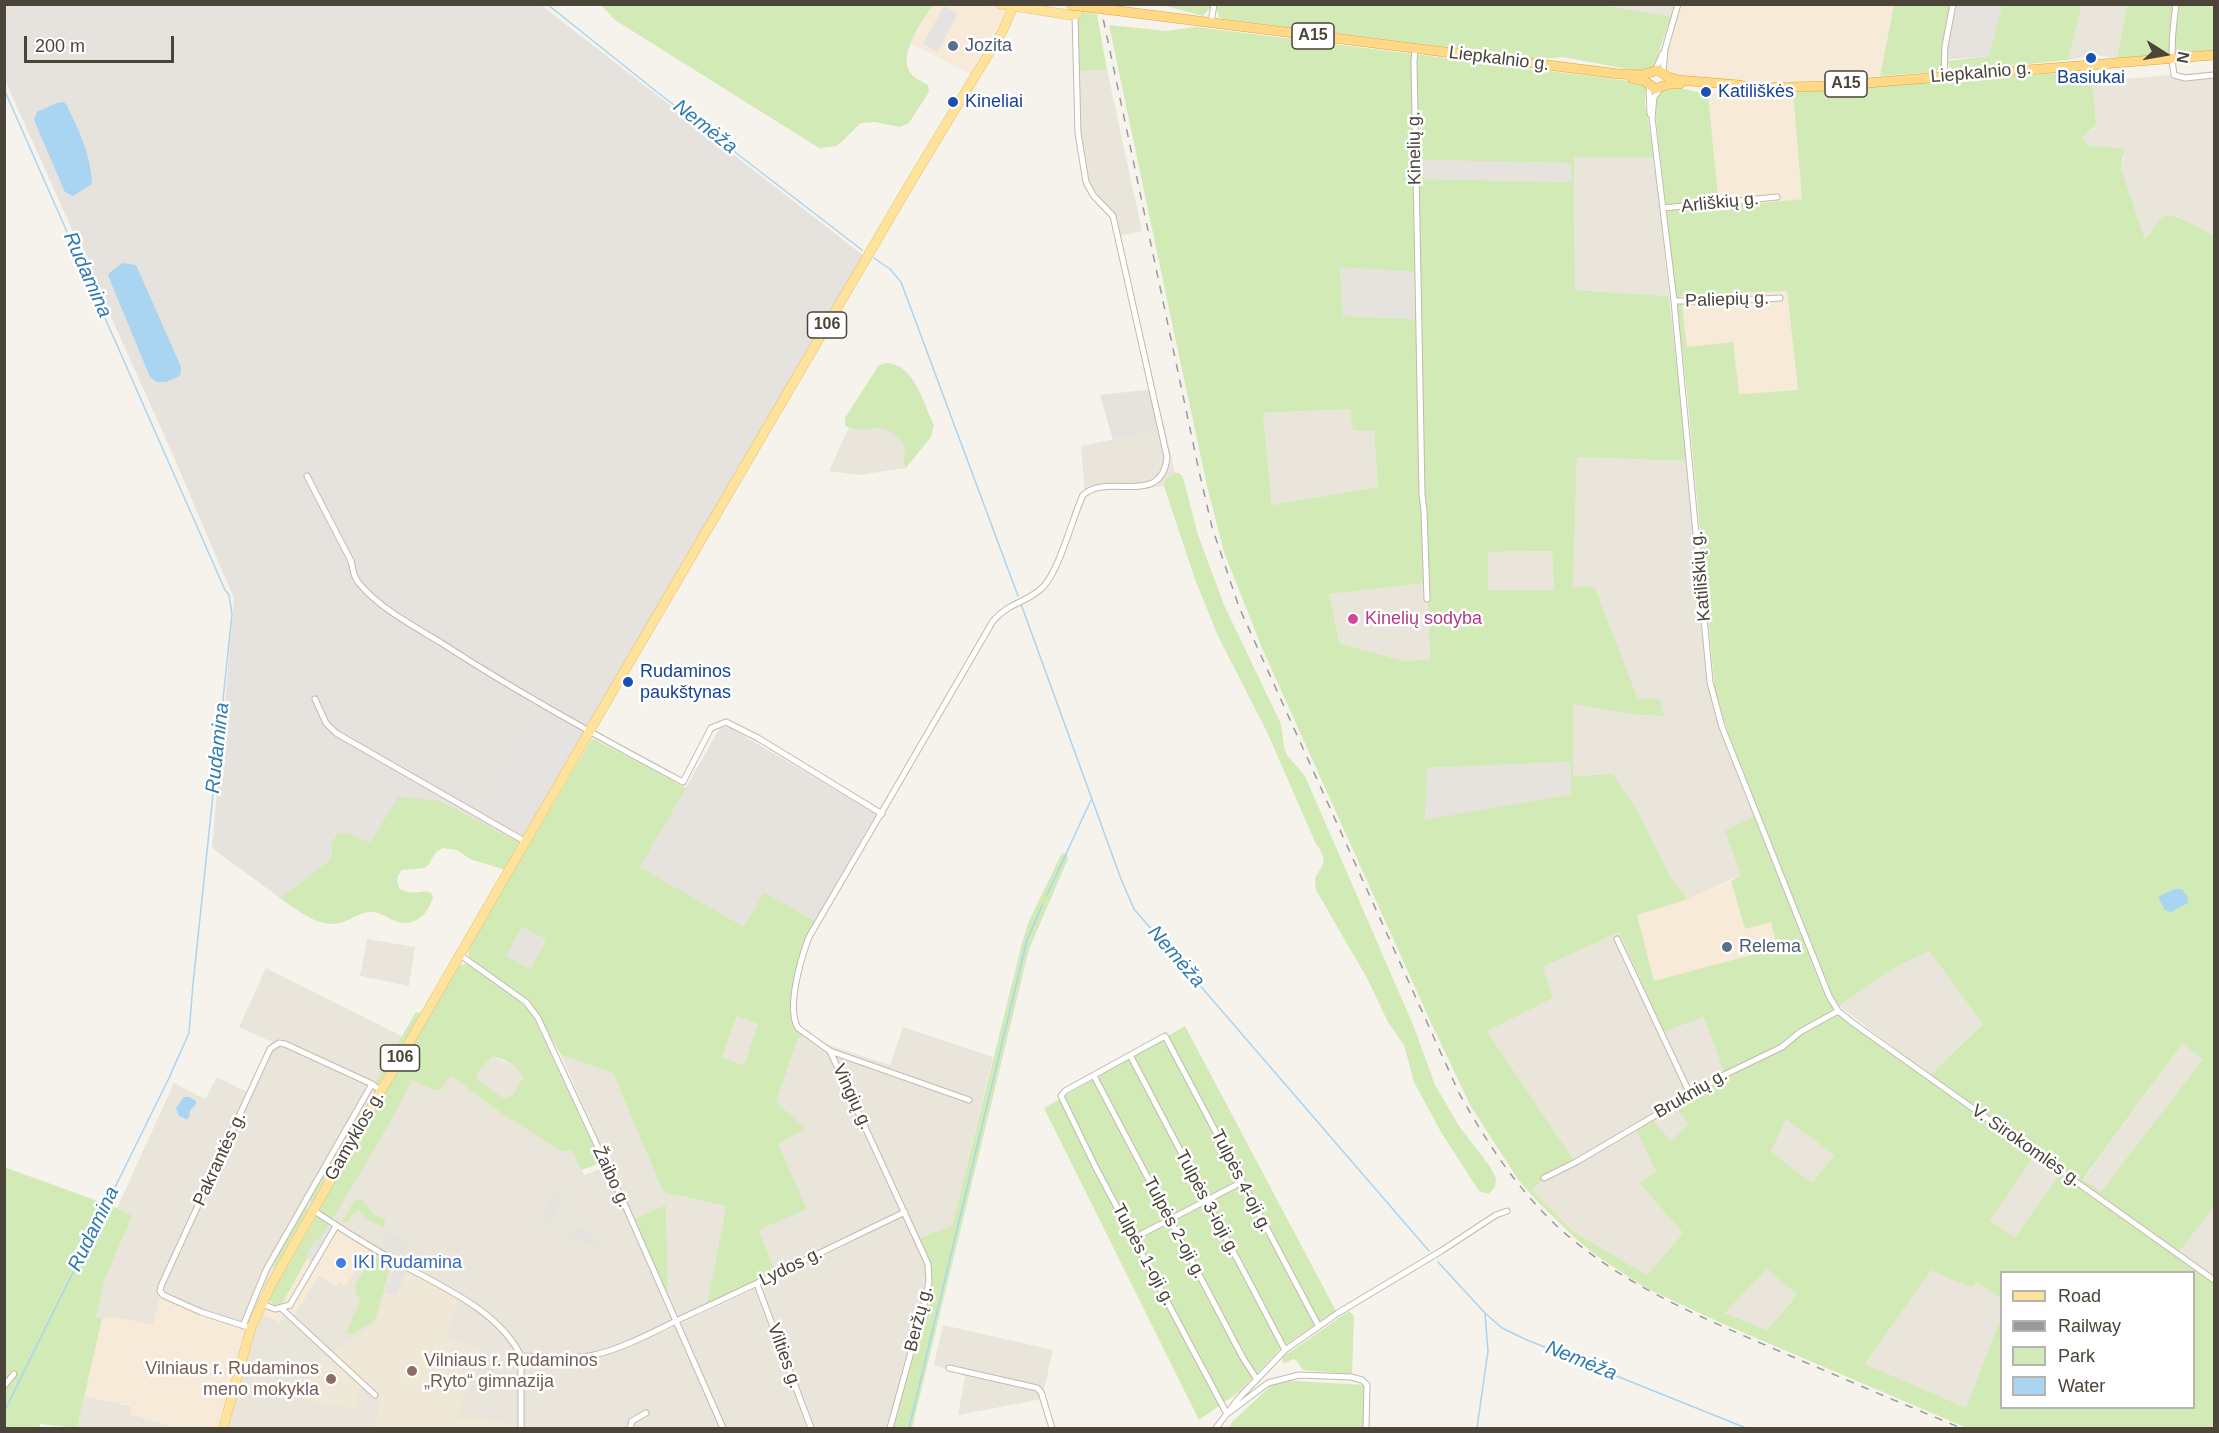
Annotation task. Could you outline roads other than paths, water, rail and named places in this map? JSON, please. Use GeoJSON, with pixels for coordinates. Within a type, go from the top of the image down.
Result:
{"type":"FeatureCollection","features":[{"type":"Feature","properties":{"kind":"highway","name":"A15"},"geometry":{"type":"LineString","coordinates":[[1066,4],[1415,48]]}},
{"type":"Feature","properties":{"kind":"highway","name":"Liepkalnio g."},"geometry":{"type":"LineString","coordinates":[[1415,48],[1657,79],[1748,87],[1821,86],[2214,54]]}},
{"type":"Feature","properties":{"kind":"main road"},"geometry":{"type":"LineString","coordinates":[[1000,4],[1074,15],[1079,11],[1081,4]]}},
{"type":"Feature","properties":{"kind":"main road","name":"106"},"geometry":{"type":"LineString","coordinates":[[590,733],[896,207],[1003,30],[1013,7]]}},
{"type":"Feature","properties":{"kind":"main road","name":"Gamyklos g."},"geometry":{"type":"LineString","coordinates":[[223,1428],[247,1327],[381,1091],[590,733]]}},
{"type":"Feature","properties":{"kind":"street"},"geometry":{"type":"LineString","coordinates":[[1211,23],[1214,4]]}},
{"type":"Feature","properties":{"kind":"street","name":"Katiliškių g."},"geometry":{"type":"LineString","coordinates":[[1678,4],[1649,108],[1664,208],[1674,302],[1710,682],[1722,727],[1829,996],[1838,1011]]}},
{"type":"Feature","properties":{"kind":"street"},"geometry":{"type":"LineString","coordinates":[[1944,76],[1945,46],[1953,4]]}},
{"type":"Feature","properties":{"kind":"street"},"geometry":{"type":"LineString","coordinates":[[2176,4],[2171,58],[2174,75],[2179,78],[2214,75]]}},
{"type":"Feature","properties":{"kind":"street"},"geometry":{"type":"LineString","coordinates":[[830,1051],[798,1028],[795,1022],[793,1007],[804,950],[809,937],[993,621],[1007,607],[1033,594],[1047,582],[1083,495],[1095,488],[1146,486],[1158,480],[1166,465],[1164,446],[1113,216],[1093,195],[1086,183],[1078,133],[1074,15]]}},
{"type":"Feature","properties":{"kind":"street","name":"Kinelių g."},"geometry":{"type":"LineString","coordinates":[[1415,48],[1422,484],[1427,599]]}},
{"type":"Feature","properties":{"kind":"street","name":"Katiliškių g."},"geometry":{"type":"LineString","coordinates":[[1652,118],[1657,79]]}},
{"type":"Feature","properties":{"kind":"street","name":"Arliškių g."},"geometry":{"type":"LineString","coordinates":[[1664,208],[1777,197]]}},
{"type":"Feature","properties":{"kind":"street","name":"Paliepių g."},"geometry":{"type":"LineString","coordinates":[[1674,302],[1780,298]]}},
{"type":"Feature","properties":{"kind":"street"},"geometry":{"type":"LineString","coordinates":[[307,476],[351,561],[354,576],[365,589],[390,610],[466,659],[590,733],[683,782],[711,728],[726,722],[758,738],[882,813]]}},
{"type":"Feature","properties":{"kind":"street"},"geometry":{"type":"LineString","coordinates":[[315,699],[326,723],[336,733],[526,842]]}},
{"type":"Feature","properties":{"kind":"street"},"geometry":{"type":"LineString","coordinates":[[1617,939],[1690,1094]]}},
{"type":"Feature","properties":{"kind":"street","name":"Žaibo g."},"geometry":{"type":"LineString","coordinates":[[460,956],[526,1002],[538,1018],[723,1428]]}},
{"type":"Feature","properties":{"kind":"street","name":"Bruknių g."},"geometry":{"type":"LineString","coordinates":[[1544,1178],[1576,1162],[1724,1075],[1782,1047],[1800,1032],[1838,1011]]}},
{"type":"Feature","properties":{"kind":"street","name":"V. Sirokomlės g."},"geometry":{"type":"LineString","coordinates":[[1838,1011],[2214,1280]]}},
{"type":"Feature","properties":{"kind":"street","name":"Tulpės 4-oji g."},"geometry":{"type":"LineString","coordinates":[[1130,1055],[1164,1036],[1318,1325]]}},
{"type":"Feature","properties":{"kind":"street","name":"Pakrantės g."},"geometry":{"type":"LineString","coordinates":[[247,1327],[195,1310],[163,1295],[160,1291],[270,1049],[279,1043],[285,1044],[372,1084],[381,1091]]}},
{"type":"Feature","properties":{"kind":"street","name":"Vingių g."},"geometry":{"type":"LineString","coordinates":[[830,1051],[969,1100]]}},
{"type":"Feature","properties":{"kind":"street","name":"Vingių g."},"geometry":{"type":"LineString","coordinates":[[830,1051],[905,1212]]}},
{"type":"Feature","properties":{"kind":"street"},"geometry":{"type":"LineString","coordinates":[[1094,1076],[1130,1055]]}},
{"type":"Feature","properties":{"kind":"street","name":"Tulpės 3-ioji g."},"geometry":{"type":"LineString","coordinates":[[1130,1055],[1285,1350]]}},
{"type":"Feature","properties":{"kind":"street","name":"Tulpės 1-oji g."},"geometry":{"type":"LineString","coordinates":[[1094,1076],[1060,1096],[1227,1414]]}},
{"type":"Feature","properties":{"kind":"street","name":"Tulpės 2-oji g."},"geometry":{"type":"LineString","coordinates":[[1094,1076],[1243,1359],[1256,1378]]}},
{"type":"Feature","properties":{"kind":"street"},"geometry":{"type":"LineString","coordinates":[[247,1327],[266,1270],[372,1084]]}},
{"type":"Feature","properties":{"kind":"street"},"geometry":{"type":"LineString","coordinates":[[1134,1238],[1242,1182]]}},
{"type":"Feature","properties":{"kind":"street"},"geometry":{"type":"LineString","coordinates":[[313,1210],[336,1226],[468,1302],[508,1336],[521,1356],[521,1428]]}},
{"type":"Feature","properties":{"kind":"street"},"geometry":{"type":"LineString","coordinates":[[1216,1428],[1256,1378],[1285,1350],[1318,1325],[1496,1215],[1507,1211]]}},
{"type":"Feature","properties":{"kind":"street","name":"Lydos g."},"geometry":{"type":"LineString","coordinates":[[521,1356],[575,1358],[596,1354],[757,1284],[905,1212]]}},
{"type":"Feature","properties":{"kind":"street","name":"Beržų g."},"geometry":{"type":"LineString","coordinates":[[890,1428],[929,1281],[926,1257],[905,1212]]}},
{"type":"Feature","properties":{"kind":"street"},"geometry":{"type":"LineString","coordinates":[[282,1309],[291,1304],[336,1226]]}},
{"type":"Feature","properties":{"kind":"street","name":"Vilties g."},"geometry":{"type":"LineString","coordinates":[[757,1284],[811,1428]]}},
{"type":"Feature","properties":{"kind":"street"},"geometry":{"type":"LineString","coordinates":[[261,1304],[282,1309],[375,1395]]}},
{"type":"Feature","properties":{"kind":"street"},"geometry":{"type":"LineString","coordinates":[[1269,1366],[1275,1380]]}},
{"type":"Feature","properties":{"kind":"street"},"geometry":{"type":"LineString","coordinates":[[950,1368],[1037,1388],[1041,1392],[1052,1428]]}},
{"type":"Feature","properties":{"kind":"street"},"geometry":{"type":"LineString","coordinates":[[4,1386],[14,1374]]}},
{"type":"Feature","properties":{"kind":"street"},"geometry":{"type":"LineString","coordinates":[[1227,1414],[1275,1380],[1308,1374],[1351,1377],[1367,1385],[1366,1428]]}},
{"type":"Feature","properties":{"kind":"street"},"geometry":{"type":"LineString","coordinates":[[630,1428],[632,1420],[646,1413]]}},
{"type":"Feature","properties":{"kind":"water"},"geometry":{"type":"Polygon","coordinates":[[[63,102],[80,133],[91,173],[92,184],[73,196],[65,192],[34,120],[37,112],[63,102]]]}},
{"type":"Feature","properties":{"kind":"water"},"geometry":{"type":"Polygon","coordinates":[[[122,263],[136,265],[181,367],[180,376],[166,382],[157,382],[150,377],[108,274],[122,263]]]}},
{"type":"Feature","properties":{"kind":"water"},"geometry":{"type":"Polygon","coordinates":[[[2175,889],[2182,889],[2187,896],[2188,903],[2171,912],[2165,910],[2158,897],[2175,889]]]}},
{"type":"Feature","properties":{"kind":"water"},"geometry":{"type":"Polygon","coordinates":[[[184,1097],[196,1101],[195,1106],[190,1110],[189,1118],[186,1119],[179,1116],[176,1108],[184,1097]]]}},
{"type":"Feature","properties":{"kind":"waterway","name":"Nemėža"},"geometry":{"type":"LineString","coordinates":[[547,4],[862,250]]}},
{"type":"Feature","properties":{"kind":"waterway","name":"Rudamina"},"geometry":{"type":"LineString","coordinates":[[4,89],[229,595],[232,614],[189,1033],[4,1412]]}},
{"type":"Feature","properties":{"kind":"waterway","name":"Nemėža"},"geometry":{"type":"LineString","coordinates":[[874,258],[890,269],[901,282],[1018,596]]}},
{"type":"Feature","properties":{"kind":"waterway","name":"Nemėža"},"geometry":{"type":"LineString","coordinates":[[1021,604],[1134,909],[1429,1251]]}},
{"type":"Feature","properties":{"kind":"waterway"},"geometry":{"type":"LineString","coordinates":[[1047,895],[1091,800]]}},
{"type":"Feature","properties":{"kind":"waterway"},"geometry":{"type":"LineString","coordinates":[[909,1428],[1027,940],[1042,906]]}},
{"type":"Feature","properties":{"kind":"waterway","name":"Nemėža"},"geometry":{"type":"LineString","coordinates":[[1438,1262],[1502,1328],[1746,1428]]}},
{"type":"Feature","properties":{"kind":"waterway"},"geometry":{"type":"LineString","coordinates":[[1477,1428],[1488,1351],[1485,1314]]}},
{"type":"Feature","properties":{"kind":"railway"},"geometry":{"type":"LineString","coordinates":[[1100,4],[1199,471],[1212,527],[1239,607],[1459,1093],[1481,1130],[1516,1181],[1544,1213],[1583,1248],[1608,1266],[1660,1297],[1715,1323],[1961,1428]]}},
{"type":"Feature","properties":{"kind":"place","name":"Jozita"},"geometry":{"type":"Point","coordinates":[953,46]}},
{"type":"Feature","properties":{"kind":"place","name":"Basiukai"},"geometry":{"type":"Point","coordinates":[2091,58]}},
{"type":"Feature","properties":{"kind":"place","name":"Katiliškės"},"geometry":{"type":"Point","coordinates":[1706,92]}},
{"type":"Feature","properties":{"kind":"place","name":"Kineliai"},"geometry":{"type":"Point","coordinates":[953,102]}},
{"type":"Feature","properties":{"kind":"place","name":"Kinelių sodyba"},"geometry":{"type":"Point","coordinates":[1353,619]}},
{"type":"Feature","properties":{"kind":"place","name":"Rudaminos paukštynas"},"geometry":{"type":"Point","coordinates":[628,682]}},
{"type":"Feature","properties":{"kind":"place","name":"Relema"},"geometry":{"type":"Point","coordinates":[1727,947]}},
{"type":"Feature","properties":{"kind":"place","name":"IKI Rudamina"},"geometry":{"type":"Point","coordinates":[341,1263]}},
{"type":"Feature","properties":{"kind":"place","name":"Vilniaus r. Rudaminos „Ryto“ gimnazija"},"geometry":{"type":"Point","coordinates":[412,1371]}},
{"type":"Feature","properties":{"kind":"place","name":"Vilniaus r. Rudaminos meno mokykla"},"geometry":{"type":"Point","coordinates":[331,1379]}}]}
